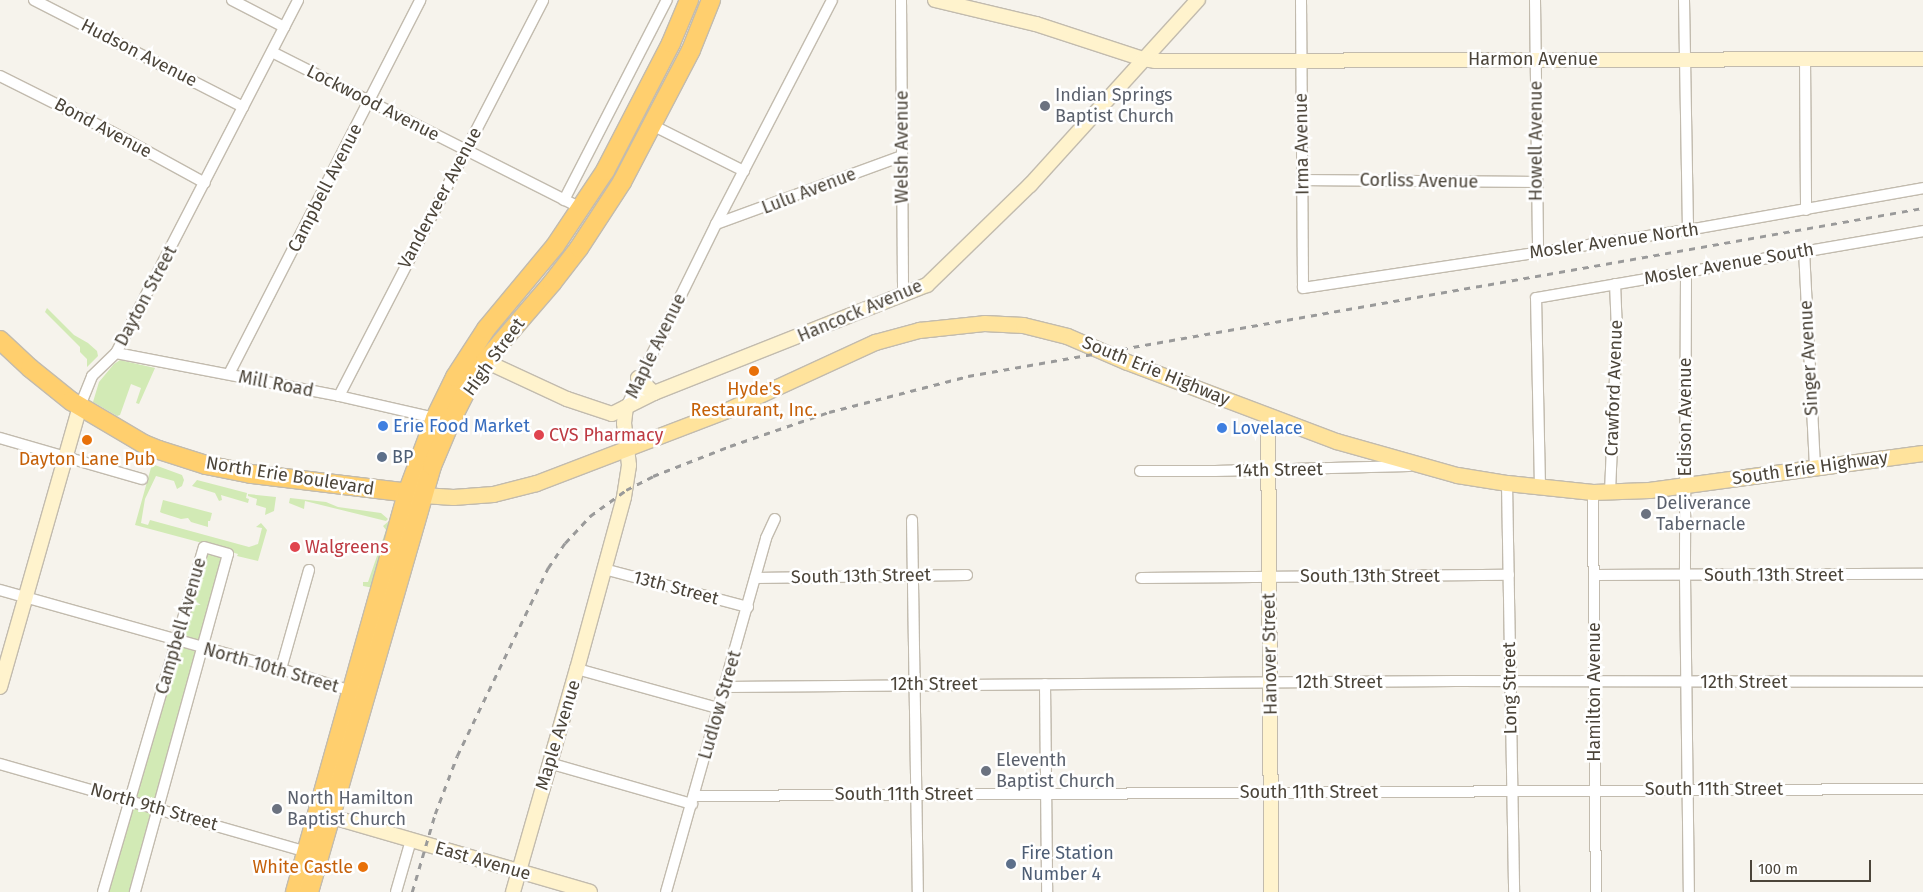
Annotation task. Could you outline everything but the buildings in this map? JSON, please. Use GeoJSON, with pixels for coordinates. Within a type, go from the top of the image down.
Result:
{"type":"FeatureCollection","features":[{"type":"Feature","properties":{"kind":"highway","name":"High Street"},"geometry":{"type":"LineString","coordinates":[[295,892],[307,852],[325,814],[364,704],[435,418],[455,377],[486,329],[555,246],[581,208],[619,144],[671,43],[689,0]]}},
{"type":"Feature","properties":{"kind":"highway","name":"High Street"},"geometry":{"type":"LineString","coordinates":[[309,892],[351,691],[415,494],[432,466],[451,421],[468,388],[486,361],[579,248],[622,182],[691,50],[710,0]]}},
{"type":"Feature","properties":{"kind":"highway","name":"North Erie Boulevard"},"geometry":{"type":"LineString","coordinates":[[0,340],[30,368],[80,406],[144,444],[206,465],[251,474],[415,494]]}},
{"type":"Feature","properties":{"kind":"main road","name":"South Erie Highway"},"geometry":{"type":"LineString","coordinates":[[415,494],[459,497],[511,490],[627,449],[770,392],[876,342],[919,330],[961,324],[1023,325],[1066,336],[1336,442],[1418,465],[1507,483],[1610,492],[1684,486],[1815,466],[1923,453]]}},
{"type":"Feature","properties":{"kind":"street","name":"Hudson Avenue"},"geometry":{"type":"LineString","coordinates":[[34,0],[243,107]]}},
{"type":"Feature","properties":{"kind":"street"},"geometry":{"type":"LineString","coordinates":[[232,0],[284,27]]}},
{"type":"Feature","properties":{"kind":"street","name":"Dayton Street"},"geometry":{"type":"LineString","coordinates":[[0,687],[80,406],[92,376],[116,353],[298,0]]}},
{"type":"Feature","properties":{"kind":"street","name":"Campbell Avenue"},"geometry":{"type":"LineString","coordinates":[[228,374],[370,101],[420,0]]}},
{"type":"Feature","properties":{"kind":"street","name":"Vanderveer Avenue"},"geometry":{"type":"LineString","coordinates":[[339,396],[543,0]]}},
{"type":"Feature","properties":{"kind":"street"},"geometry":{"type":"LineString","coordinates":[[564,200],[667,0]]}},
{"type":"Feature","properties":{"kind":"street","name":"Maple Avenue"},"geometry":{"type":"LineString","coordinates":[[513,892],[549,763],[578,669],[626,490],[629,465],[624,423],[626,407],[638,378],[832,0]]}},
{"type":"Feature","properties":{"kind":"street","name":"Welsh Avenue"},"geometry":{"type":"LineString","coordinates":[[901,0],[903,294]]}},
{"type":"Feature","properties":{"kind":"street","name":"Harmon Avenue"},"geometry":{"type":"LineString","coordinates":[[935,0],[1036,24],[1143,59],[1923,59]]}},
{"type":"Feature","properties":{"kind":"street","name":"Hancock Avenue"},"geometry":{"type":"LineString","coordinates":[[486,361],[560,396],[604,413],[612,414],[654,393],[927,285],[1023,192],[1198,0]]}},
{"type":"Feature","properties":{"kind":"street","name":"Irma Avenue"},"geometry":{"type":"LineString","coordinates":[[1301,0],[1303,288]]}},
{"type":"Feature","properties":{"kind":"street","name":"Howell Avenue"},"geometry":{"type":"LineString","coordinates":[[1535,0],[1538,252]]}},
{"type":"Feature","properties":{"kind":"street"},"geometry":{"type":"LineString","coordinates":[[1684,0],[1688,230]]}},
{"type":"Feature","properties":{"kind":"street","name":"Lockwood Avenue"},"geometry":{"type":"LineString","coordinates":[[272,52],[581,208]]}},
{"type":"Feature","properties":{"kind":"street"},"geometry":{"type":"LineString","coordinates":[[1805,58],[1806,210]]}},
{"type":"Feature","properties":{"kind":"street","name":"Bond Avenue"},"geometry":{"type":"LineString","coordinates":[[0,76],[110,131],[205,183]]}},
{"type":"Feature","properties":{"kind":"street"},"geometry":{"type":"LineString","coordinates":[[652,125],[744,171]]}},
{"type":"Feature","properties":{"kind":"street","name":"Lulu Avenue"},"geometry":{"type":"LineString","coordinates":[[716,224],[902,156]]}},
{"type":"Feature","properties":{"kind":"street","name":"Corliss Avenue"},"geometry":{"type":"LineString","coordinates":[[1303,180],[1536,182]]}},
{"type":"Feature","properties":{"kind":"street","name":"Mosler Avenue North"},"geometry":{"type":"LineString","coordinates":[[1303,288],[1688,230],[1923,188]]}},
{"type":"Feature","properties":{"kind":"street","name":"Mosler Avenue South"},"geometry":{"type":"LineString","coordinates":[[1540,487],[1536,298],[1923,230]]}},
{"type":"Feature","properties":{"kind":"street","name":"Singer Avenue"},"geometry":{"type":"LineString","coordinates":[[1804,250],[1815,466]]}},
{"type":"Feature","properties":{"kind":"street","name":"Edison Avenue"},"geometry":{"type":"LineString","coordinates":[[1686,273],[1684,575],[1689,892]]}},
{"type":"Feature","properties":{"kind":"street","name":"Crawford Avenue"},"geometry":{"type":"LineString","coordinates":[[1610,492],[1617,331],[1615,284]]}},
{"type":"Feature","properties":{"kind":"street","name":"Mill Road"},"geometry":{"type":"LineString","coordinates":[[116,353],[339,396],[435,418]]}},
{"type":"Feature","properties":{"kind":"street"},"geometry":{"type":"LineString","coordinates":[[638,378],[654,393]]}},
{"type":"Feature","properties":{"kind":"street","name":"Hanover Street"},"geometry":{"type":"LineString","coordinates":[[1268,416],[1271,892]]}},
{"type":"Feature","properties":{"kind":"street"},"geometry":{"type":"LineString","coordinates":[[0,438],[142,479]]}},
{"type":"Feature","properties":{"kind":"street","name":"14th Street"},"geometry":{"type":"LineString","coordinates":[[1140,471],[1320,469],[1418,465]]}},
{"type":"Feature","properties":{"kind":"street","name":"Long Street"},"geometry":{"type":"LineString","coordinates":[[1507,483],[1514,892]]}},
{"type":"Feature","properties":{"kind":"street","name":"Hamilton Avenue"},"geometry":{"type":"LineString","coordinates":[[1593,492],[1596,892]]}},
{"type":"Feature","properties":{"kind":"street","name":"Ludlow Street"},"geometry":{"type":"LineString","coordinates":[[666,892],[766,538],[775,519]]}},
{"type":"Feature","properties":{"kind":"street"},"geometry":{"type":"LineString","coordinates":[[912,520],[918,892]]}},
{"type":"Feature","properties":{"kind":"street","name":"Campbell Avenue"},"geometry":{"type":"LineString","coordinates":[[103,892],[204,547],[228,554],[135,892]]}},
{"type":"Feature","properties":{"kind":"street","name":"13th Street"},"geometry":{"type":"LineString","coordinates":[[604,569],[748,607]]}},
{"type":"Feature","properties":{"kind":"street"},"geometry":{"type":"LineString","coordinates":[[281,669],[309,570]]}},
{"type":"Feature","properties":{"kind":"street","name":"South 13th Street"},"geometry":{"type":"LineString","coordinates":[[1595,575],[1923,574]]}},
{"type":"Feature","properties":{"kind":"street","name":"South 13th Street"},"geometry":{"type":"LineString","coordinates":[[755,578],[967,575]]}},
{"type":"Feature","properties":{"kind":"street","name":"South 13th Street"},"geometry":{"type":"LineString","coordinates":[[1141,578],[1509,575]]}},
{"type":"Feature","properties":{"kind":"street","name":"North 10th Street"},"geometry":{"type":"LineString","coordinates":[[0,590],[281,669],[351,691],[364,704]]}},
{"type":"Feature","properties":{"kind":"street"},"geometry":{"type":"LineString","coordinates":[[578,669],[718,708]]}},
{"type":"Feature","properties":{"kind":"street","name":"12th Street"},"geometry":{"type":"LineString","coordinates":[[724,687],[915,684],[1509,681],[1923,682]]}},
{"type":"Feature","properties":{"kind":"street"},"geometry":{"type":"LineString","coordinates":[[1045,684],[1047,892]]}},
{"type":"Feature","properties":{"kind":"street","name":"South 11th Street"},"geometry":{"type":"LineString","coordinates":[[549,763],[693,800],[917,794],[1270,794],[1512,790],[1923,789]]}},
{"type":"Feature","properties":{"kind":"street","name":"North 9th Street"},"geometry":{"type":"LineString","coordinates":[[0,764],[307,852]]}},
{"type":"Feature","properties":{"kind":"street","name":"East Avenue"},"geometry":{"type":"LineString","coordinates":[[325,814],[590,892]]}},
{"type":"Feature","properties":{"kind":"street"},"geometry":{"type":"LineString","coordinates":[[396,892],[411,840]]}},
{"type":"Feature","properties":{"kind":"green space"},"geometry":{"type":"Polygon","coordinates":[[[47,308],[74,335],[97,351],[98,356],[87,367],[87,359],[80,352],[80,347],[45,312],[47,308]]]}},
{"type":"Feature","properties":{"kind":"green space"},"geometry":{"type":"Polygon","coordinates":[[[120,360],[155,368],[139,404],[136,403],[141,388],[131,384],[120,415],[117,416],[93,402],[99,382],[114,364],[120,360]]]}},
{"type":"Feature","properties":{"kind":"green space"},"geometry":{"type":"Polygon","coordinates":[[[152,464],[182,475],[184,480],[182,486],[177,489],[174,481],[156,476],[145,499],[141,523],[148,525],[150,520],[249,547],[258,544],[262,528],[256,527],[261,523],[267,530],[258,561],[237,556],[238,554],[206,544],[135,525],[152,464]]]}},
{"type":"Feature","properties":{"kind":"green space"},"geometry":{"type":"Polygon","coordinates":[[[197,480],[247,493],[248,503],[221,495],[222,500],[219,501],[215,493],[192,486],[197,480]]]}},
{"type":"Feature","properties":{"kind":"green space"},"geometry":{"type":"Polygon","coordinates":[[[248,494],[276,497],[274,511],[265,515],[266,508],[256,505],[257,499],[248,496],[248,494]]]}},
{"type":"Feature","properties":{"kind":"green space"},"geometry":{"type":"Polygon","coordinates":[[[290,498],[326,502],[338,507],[381,513],[388,519],[386,521],[305,501],[304,509],[289,503],[290,498]]]}},
{"type":"Feature","properties":{"kind":"green space"},"geometry":{"type":"Polygon","coordinates":[[[163,500],[212,513],[210,521],[208,521],[208,527],[191,522],[188,518],[181,519],[160,512],[163,500]]]}},
{"type":"Feature","properties":{"kind":"green space"},"geometry":{"type":"Polygon","coordinates":[[[389,521],[374,588],[363,586],[363,582],[368,582],[386,530],[383,526],[389,521]]]}},
{"type":"Feature","properties":{"kind":"green space"},"geometry":{"type":"Polygon","coordinates":[[[204,547],[228,554],[135,892],[103,892],[204,547]]]}},
{"type":"Feature","properties":{"kind":"railway"},"geometry":{"type":"LineString","coordinates":[[412,892],[435,814],[457,756],[548,568],[565,543],[590,516],[626,490],[653,476],[730,446],[829,412],[968,376],[1923,208]]}},
{"type":"Feature","properties":{"kind":"place","name":"Indian Springs Baptist Church"},"geometry":{"type":"Point","coordinates":[1045,106]}},
{"type":"Feature","properties":{"kind":"place","name":"Hyde's Restaurant, Inc."},"geometry":{"type":"Point","coordinates":[754,371]}},
{"type":"Feature","properties":{"kind":"place","name":"Erie Food Market"},"geometry":{"type":"Point","coordinates":[383,426]}},
{"type":"Feature","properties":{"kind":"place","name":"Lovelace"},"geometry":{"type":"Point","coordinates":[1222,428]}},
{"type":"Feature","properties":{"kind":"place","name":"CVS Pharmacy"},"geometry":{"type":"Point","coordinates":[539,435]}},
{"type":"Feature","properties":{"kind":"place","name":"Dayton Lane Pub"},"geometry":{"type":"Point","coordinates":[87,440]}},
{"type":"Feature","properties":{"kind":"place","name":"BP"},"geometry":{"type":"Point","coordinates":[382,457]}},
{"type":"Feature","properties":{"kind":"place","name":"Deliverance Tabernacle"},"geometry":{"type":"Point","coordinates":[1646,514]}},
{"type":"Feature","properties":{"kind":"place","name":"Walgreens"},"geometry":{"type":"Point","coordinates":[295,547]}},
{"type":"Feature","properties":{"kind":"place","name":"Eleventh Baptist Church"},"geometry":{"type":"Point","coordinates":[986,771]}},
{"type":"Feature","properties":{"kind":"place","name":"North Hamilton Baptist Church"},"geometry":{"type":"Point","coordinates":[277,809]}},
{"type":"Feature","properties":{"kind":"place","name":"Fire Station Number 4"},"geometry":{"type":"Point","coordinates":[1011,864]}},
{"type":"Feature","properties":{"kind":"place","name":"White Castle"},"geometry":{"type":"Point","coordinates":[363,867]}}]}
